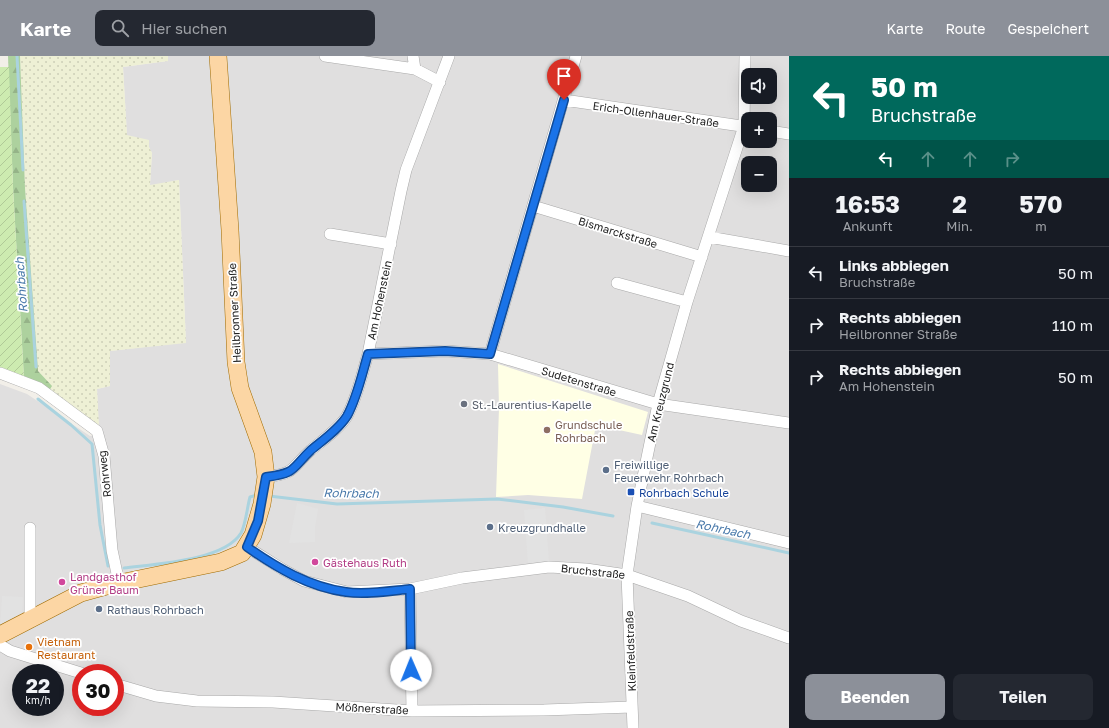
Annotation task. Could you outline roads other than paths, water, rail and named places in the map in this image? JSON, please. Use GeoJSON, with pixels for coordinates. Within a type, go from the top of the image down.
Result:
{"type":"FeatureCollection","features":[{"type":"Feature","properties":{"kind":"main road","name":"Heilbronner Straße"},"geometry":{"type":"LineString","coordinates":[[0,635],[81,593],[119,583],[234,558],[242,553],[247,547],[253,535],[264,490],[263,452],[240,388],[236,362],[230,230],[218,56]]}},
{"type":"Feature","properties":{"kind":"street"},"geometry":{"type":"LineString","coordinates":[[325,56],[415,69],[440,82]]}},
{"type":"Feature","properties":{"kind":"street"},"geometry":{"type":"LineString","coordinates":[[413,56],[415,69]]}},
{"type":"Feature","properties":{"kind":"street","name":"Am Hohenstein"},"geometry":{"type":"LineString","coordinates":[[264,490],[297,467],[310,451],[327,437],[347,416],[361,380],[368,354],[406,170],[449,56]]}},
{"type":"Feature","properties":{"kind":"street"},"geometry":{"type":"LineString","coordinates":[[490,354],[576,56]]}},
{"type":"Feature","properties":{"kind":"street","name":"Am Kreuzgrund"},"geometry":{"type":"LineString","coordinates":[[745,56],[746,112]]}},
{"type":"Feature","properties":{"kind":"street","name":"Erich-Ollenhauer-Straße"},"geometry":{"type":"LineString","coordinates":[[564,100],[741,126]]}},
{"type":"Feature","properties":{"kind":"street"},"geometry":{"type":"LineString","coordinates":[[777,132],[789,134]]}},
{"type":"Feature","properties":{"kind":"street","name":"Am Kreuzgrund"},"geometry":{"type":"LineString","coordinates":[[627,575],[638,506],[658,404],[687,302],[741,141]]}},
{"type":"Feature","properties":{"kind":"street","name":"Bismarckstraße"},"geometry":{"type":"LineString","coordinates":[[533,206],[702,258]]}},
{"type":"Feature","properties":{"kind":"street","name":"Am Hohenstein"},"geometry":{"type":"LineString","coordinates":[[330,234],[391,244]]}},
{"type":"Feature","properties":{"kind":"street"},"geometry":{"type":"LineString","coordinates":[[708,237],[789,251]]}},
{"type":"Feature","properties":{"kind":"street"},"geometry":{"type":"LineString","coordinates":[[617,283],[687,302]]}},
{"type":"Feature","properties":{"kind":"street","name":"Sudetenstraße"},"geometry":{"type":"LineString","coordinates":[[368,354],[445,351],[490,354],[658,404],[789,423]]}},
{"type":"Feature","properties":{"kind":"street","name":"Rohrweg"},"geometry":{"type":"LineString","coordinates":[[0,373],[39,388],[97,431],[104,456],[112,550],[119,583]]}},
{"type":"Feature","properties":{"kind":"street"},"geometry":{"type":"LineString","coordinates":[[638,506],[789,543]]}},
{"type":"Feature","properties":{"kind":"street"},"geometry":{"type":"LineString","coordinates":[[30,528],[30,620]]}},
{"type":"Feature","properties":{"kind":"street","name":"Bruchstraße"},"geometry":{"type":"LineString","coordinates":[[247,547],[304,581],[347,592],[410,589],[462,578],[540,568],[586,569],[627,575],[688,596],[741,621],[789,638]]}},
{"type":"Feature","properties":{"kind":"street","name":"Kleinfeldstraße"},"geometry":{"type":"LineString","coordinates":[[627,575],[633,728]]}},
{"type":"Feature","properties":{"kind":"street"},"geometry":{"type":"LineString","coordinates":[[410,589],[412,711]]}},
{"type":"Feature","properties":{"kind":"street"},"geometry":{"type":"LineString","coordinates":[[0,645],[10,651],[72,670]]}},
{"type":"Feature","properties":{"kind":"street","name":"Mößnerstraße"},"geometry":{"type":"LineString","coordinates":[[124,687],[156,696],[197,701],[273,702],[412,711],[544,710],[632,707]]}},
{"type":"Feature","properties":{"kind":"waterway","name":"Rohrbach"},"geometry":{"type":"LineString","coordinates":[[17,56],[23,170]]}},
{"type":"Feature","properties":{"kind":"waterway","name":"Rohrbach"},"geometry":{"type":"LineString","coordinates":[[24,201],[36,367]]}},
{"type":"Feature","properties":{"kind":"waterway","name":"Rohrbach"},"geometry":{"type":"LineString","coordinates":[[38,399],[92,444],[100,525],[108,566]]}},
{"type":"Feature","properties":{"kind":"waterway","name":"Rohrbach"},"geometry":{"type":"LineString","coordinates":[[124,568],[187,560],[220,550],[232,542],[241,533],[250,497],[257,495]]}},
{"type":"Feature","properties":{"kind":"waterway","name":"Rohrbach"},"geometry":{"type":"LineString","coordinates":[[269,496],[337,504],[497,499],[563,507],[613,516]]}},
{"type":"Feature","properties":{"kind":"waterway","name":"Rohrbach"},"geometry":{"type":"LineString","coordinates":[[652,523],[789,553]]}},
{"type":"Feature","properties":{"kind":"place","name":"St.-Laurentius-Kapelle"},"geometry":{"type":"Point","coordinates":[464,404]}},
{"type":"Feature","properties":{"kind":"place","name":"Grundschule Rohrbach"},"geometry":{"type":"Point","coordinates":[547,430]}},
{"type":"Feature","properties":{"kind":"place","name":"Freiwillige Feuerwehr Rohrbach"},"geometry":{"type":"Point","coordinates":[606,470]}},
{"type":"Feature","properties":{"kind":"place","name":"Rohrbach Schule"},"geometry":{"type":"Point","coordinates":[631,492]}},
{"type":"Feature","properties":{"kind":"place","name":"Kreuzgrundhalle"},"geometry":{"type":"Point","coordinates":[490,527]}},
{"type":"Feature","properties":{"kind":"place","name":"Gästehaus Ruth"},"geometry":{"type":"Point","coordinates":[315,562]}},
{"type":"Feature","properties":{"kind":"place","name":"Landgasthof Grüner Baum"},"geometry":{"type":"Point","coordinates":[62,582]}},
{"type":"Feature","properties":{"kind":"place","name":"Rathaus Rohrbach"},"geometry":{"type":"Point","coordinates":[99,609]}},
{"type":"Feature","properties":{"kind":"place","name":"Vietnam Restaurant"},"geometry":{"type":"Point","coordinates":[29,647]}}]}
